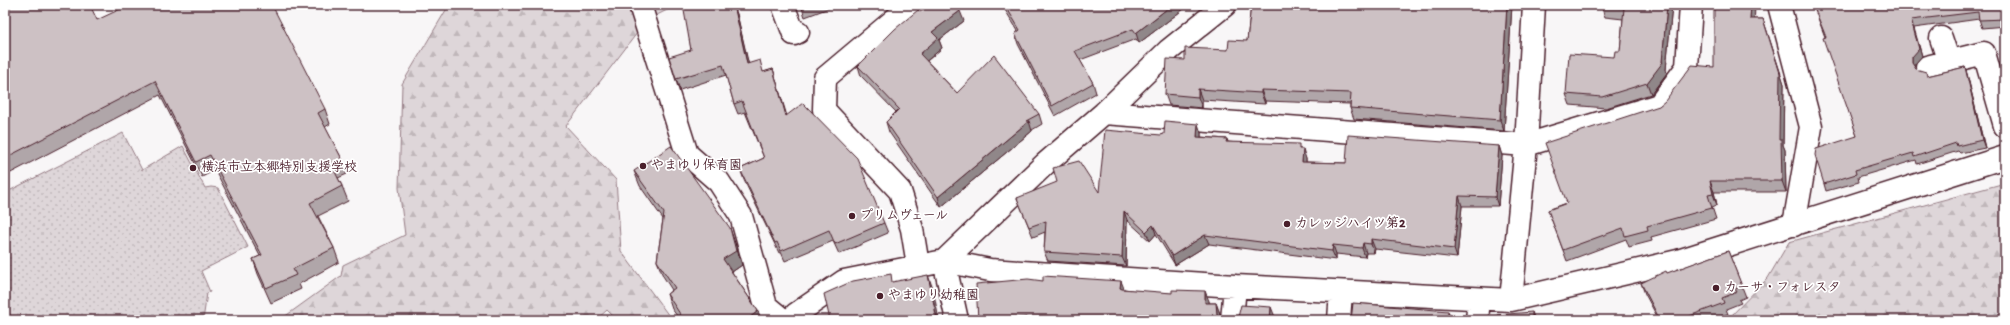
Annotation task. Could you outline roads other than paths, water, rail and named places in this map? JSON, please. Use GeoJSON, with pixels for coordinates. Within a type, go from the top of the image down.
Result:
{"type":"FeatureCollection","features":[{"type":"Feature","properties":{"kind":"street"},"geometry":{"type":"LineString","coordinates":[[640,5],[687,154],[719,182],[741,216],[766,306],[783,320]]}},
{"type":"Feature","properties":{"kind":"street"},"geometry":{"type":"LineString","coordinates":[[783,5],[794,34],[798,32]]}},
{"type":"Feature","properties":{"kind":"street"},"geometry":{"type":"LineString","coordinates":[[912,5],[825,78],[824,110],[900,191],[912,229],[918,265]]}},
{"type":"Feature","properties":{"kind":"street"},"geometry":{"type":"LineString","coordinates":[[944,262],[1045,164],[1104,113],[1169,50],[1225,5]]}},
{"type":"Feature","properties":{"kind":"street"},"geometry":{"type":"LineString","coordinates":[[1511,300],[1526,145],[1534,5]]}},
{"type":"Feature","properties":{"kind":"street"},"geometry":{"type":"LineString","coordinates":[[1104,113],[1526,145],[1659,105],[1687,67],[1691,5]]}},
{"type":"Feature","properties":{"kind":"street"},"geometry":{"type":"LineString","coordinates":[[1779,5],[1811,127],[1794,225]]}},
{"type":"Feature","properties":{"kind":"street"},"geometry":{"type":"LineString","coordinates":[[1941,38],[1949,62]]}},
{"type":"Feature","properties":{"kind":"street"},"geometry":{"type":"LineString","coordinates":[[1927,67],[1984,53],[2005,126]]}},
{"type":"Feature","properties":{"kind":"street"},"geometry":{"type":"LineString","coordinates":[[792,320],[796,314],[844,281],[918,265],[944,262],[990,270],[1235,286],[1511,300],[1678,261],[1794,225],[1928,180],[2005,157]]}},
{"type":"Feature","properties":{"kind":"street"},"geometry":{"type":"LineString","coordinates":[[944,262],[957,320]]}},
{"type":"Feature","properties":{"kind":"street"},"geometry":{"type":"LineString","coordinates":[[1232,320],[1235,286]]}},
{"type":"Feature","properties":{"kind":"street"},"geometry":{"type":"LineString","coordinates":[[1339,320],[1341,292]]}},
{"type":"Feature","properties":{"kind":"street"},"geometry":{"type":"LineString","coordinates":[[1477,320],[1479,299]]}},
{"type":"Feature","properties":{"kind":"place","name":"やまゆり保育園"},"geometry":{"type":"Point","coordinates":[643,166]}},
{"type":"Feature","properties":{"kind":"place","name":"横浜市立本郷特別支援学校"},"geometry":{"type":"Point","coordinates":[193,168]}},
{"type":"Feature","properties":{"kind":"place","name":"プリムヴェール"},"geometry":{"type":"Point","coordinates":[852,216]}},
{"type":"Feature","properties":{"kind":"place","name":"カレッジハイツ第2"},"geometry":{"type":"Point","coordinates":[1287,224]}},
{"type":"Feature","properties":{"kind":"place","name":"カーサ・フォレスタ"},"geometry":{"type":"Point","coordinates":[1716,288]}},
{"type":"Feature","properties":{"kind":"place","name":"やまゆり幼稚園"},"geometry":{"type":"Point","coordinates":[880,296]}}]}
